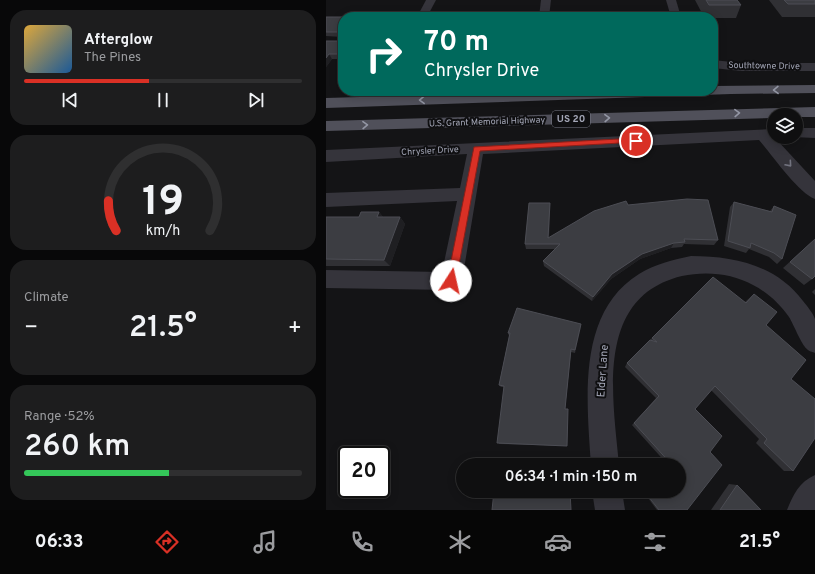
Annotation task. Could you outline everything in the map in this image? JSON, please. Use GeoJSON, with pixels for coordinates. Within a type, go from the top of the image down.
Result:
{"type":"FeatureCollection","features":[{"type":"Feature","properties":{"kind":"main road","name":"US 20"},"geometry":{"type":"LineString","coordinates":[[718,91],[815,89]]}},
{"type":"Feature","properties":{"kind":"main road","name":"US 20"},"geometry":{"type":"LineString","coordinates":[[326,103],[558,96]]}},
{"type":"Feature","properties":{"kind":"main road","name":"U.S. Grant Memorial Highway"},"geometry":{"type":"LineString","coordinates":[[326,126],[815,112]]}},
{"type":"Feature","properties":{"kind":"street"},"geometry":{"type":"LineString","coordinates":[[425,12],[431,0]]}},
{"type":"Feature","properties":{"kind":"street"},"geometry":{"type":"LineString","coordinates":[[545,12],[546,0]]}},
{"type":"Feature","properties":{"kind":"street"},"geometry":{"type":"LineString","coordinates":[[671,0],[675,12]]}},
{"type":"Feature","properties":{"kind":"street","name":"Southtowne Drive"},"geometry":{"type":"LineString","coordinates":[[718,65],[741,67],[815,67]]}},
{"type":"Feature","properties":{"kind":"street"},"geometry":{"type":"LineString","coordinates":[[803,133],[815,133]]}},
{"type":"Feature","properties":{"kind":"street","name":"Chrysler Drive"},"geometry":{"type":"LineString","coordinates":[[326,156],[767,134]]}},
{"type":"Feature","properties":{"kind":"street"},"geometry":{"type":"LineString","coordinates":[[776,144],[799,176],[815,192]]}},
{"type":"Feature","properties":{"kind":"street"},"geometry":{"type":"LineString","coordinates":[[326,279],[451,281],[476,148]]}},
{"type":"Feature","properties":{"kind":"street"},"geometry":{"type":"LineString","coordinates":[[326,200],[467,194]]}},
{"type":"Feature","properties":{"kind":"street","name":"Elder Lane"},"geometry":{"type":"LineString","coordinates":[[605,458],[600,391],[603,353],[606,339],[615,315],[625,300],[650,278],[675,268],[696,264],[730,267],[747,272],[764,280],[780,291],[794,305],[815,341]]}},
{"type":"Feature","properties":{"kind":"street"},"geometry":{"type":"LineString","coordinates":[[802,510],[815,490]]}},
{"type":"Feature","properties":{"kind":"street"},"geometry":{"type":"LineString","coordinates":[[607,498],[610,510]]}},
{"type":"Feature","properties":{"kind":"building"},"geometry":{"type":"Polygon","coordinates":[[[706,0],[737,0],[741,5],[709,5],[706,0]]]}},
{"type":"Feature","properties":{"kind":"building"},"geometry":{"type":"Polygon","coordinates":[[[784,0],[815,0],[815,4],[788,4],[784,0]]]}},
{"type":"Feature","properties":{"kind":"building"},"geometry":{"type":"Polygon","coordinates":[[[326,17],[338,17],[338,32],[326,32],[326,17]]]}},
{"type":"Feature","properties":{"kind":"building"},"geometry":{"type":"Polygon","coordinates":[[[326,41],[338,41],[338,54],[329,54],[326,58],[326,41]]]}},
{"type":"Feature","properties":{"kind":"building"},"geometry":{"type":"Polygon","coordinates":[[[687,199],[708,200],[718,240],[684,239],[685,242],[674,243],[642,254],[612,274],[593,297],[543,261],[560,244],[525,244],[529,203],[550,203],[548,238],[594,211],[626,201],[628,205],[687,199]]]}},
{"type":"Feature","properties":{"kind":"building"},"geometry":{"type":"Polygon","coordinates":[[[734,202],[772,212],[774,206],[796,215],[782,259],[774,253],[751,243],[750,248],[728,241],[734,202]]]}},
{"type":"Feature","properties":{"kind":"building"},"geometry":{"type":"Polygon","coordinates":[[[361,212],[379,212],[377,217],[400,217],[384,260],[326,259],[326,217],[359,217],[361,212]]]}},
{"type":"Feature","properties":{"kind":"building"},"geometry":{"type":"Polygon","coordinates":[[[815,239],[815,276],[812,279],[790,262],[815,239]]]}},
{"type":"Feature","properties":{"kind":"building"},"geometry":{"type":"Polygon","coordinates":[[[713,277],[746,303],[754,294],[777,312],[766,325],[806,360],[791,379],[815,399],[815,438],[793,471],[764,443],[767,439],[715,386],[695,409],[722,436],[710,452],[722,465],[687,510],[659,510],[650,498],[686,498],[686,458],[666,458],[634,423],[659,396],[627,363],[650,340],[657,342],[652,338],[713,277]]]}},
{"type":"Feature","properties":{"kind":"building"},"geometry":{"type":"Polygon","coordinates":[[[517,308],[581,324],[575,350],[571,349],[565,409],[568,409],[567,446],[497,443],[504,386],[499,385],[510,333],[508,333],[517,308]]]}},
{"type":"Feature","properties":{"kind":"building"},"geometry":{"type":"Polygon","coordinates":[[[737,485],[761,510],[720,510],[737,485]]]}},
{"type":"Feature","properties":{"kind":"building"},"geometry":{"type":"Polygon","coordinates":[[[493,498],[570,498],[571,510],[492,510],[493,498]]]}},
{"type":"Feature","properties":{"kind":"route"},"geometry":{"type":"LineString","coordinates":[[451,281],[476,148],[636,141]]}}]}
